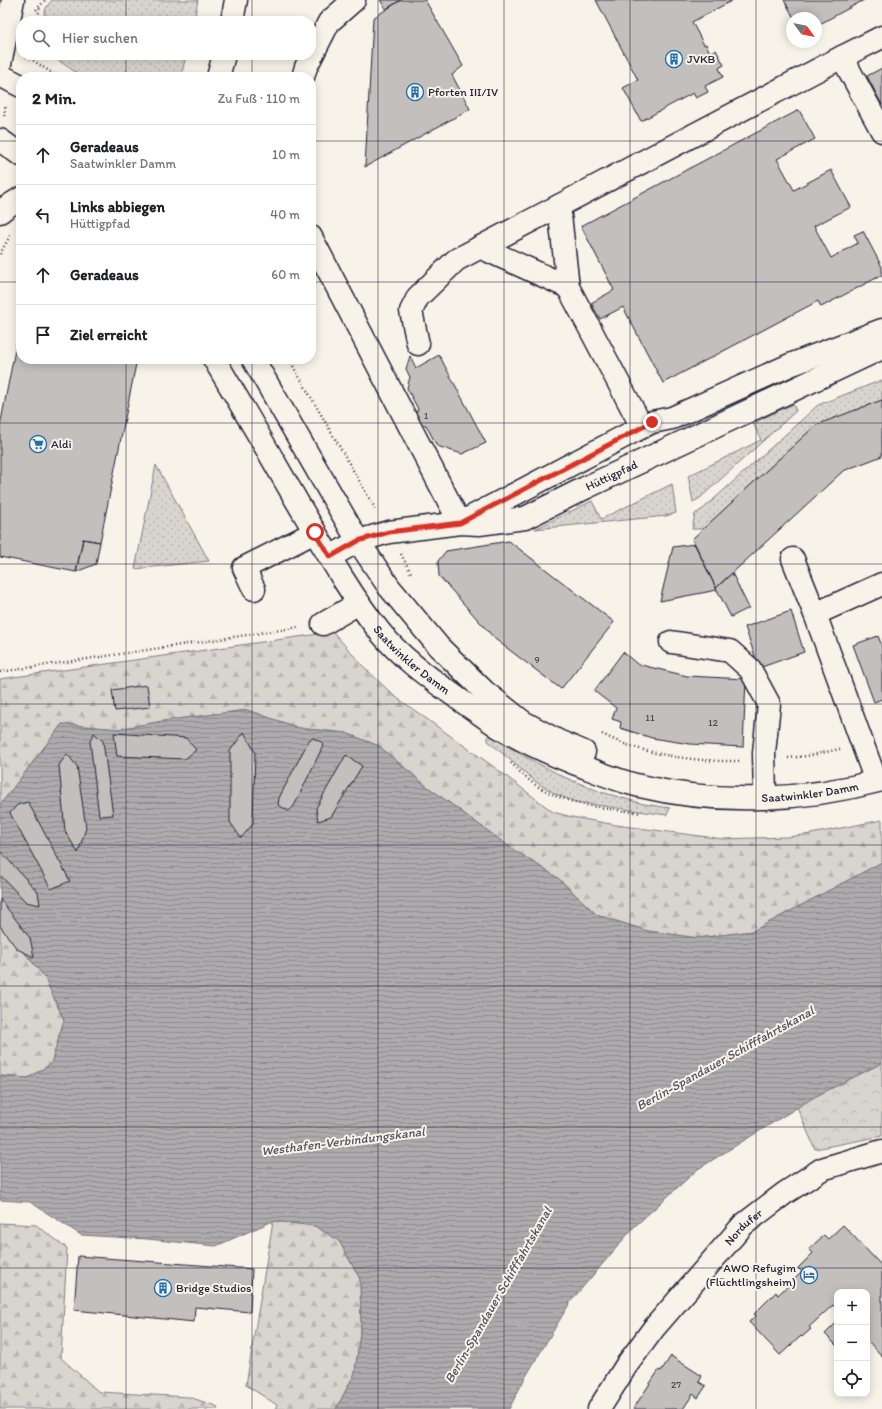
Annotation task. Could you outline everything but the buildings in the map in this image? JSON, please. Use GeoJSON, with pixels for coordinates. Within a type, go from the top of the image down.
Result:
{"type":"FeatureCollection","features":[{"type":"Feature","properties":{"kind":"main road"},"geometry":{"type":"LineString","coordinates":[[0,64],[13,0]]}},
{"type":"Feature","properties":{"kind":"main road"},"geometry":{"type":"LineString","coordinates":[[233,16],[236,0]]}},
{"type":"Feature","properties":{"kind":"main road"},"geometry":{"type":"LineString","coordinates":[[316,47],[329,22],[354,0]]}},
{"type":"Feature","properties":{"kind":"main road"},"geometry":{"type":"LineString","coordinates":[[418,344],[411,311],[418,297],[456,260],[842,56],[882,37]]}},
{"type":"Feature","properties":{"kind":"main road"},"geometry":{"type":"LineString","coordinates":[[842,56],[882,131]]}},
{"type":"Feature","properties":{"kind":"main road"},"geometry":{"type":"LineString","coordinates":[[219,72],[223,60]]}},
{"type":"Feature","properties":{"kind":"main road"},"geometry":{"type":"LineString","coordinates":[[304,72],[310,60]]}},
{"type":"Feature","properties":{"kind":"main road"},"geometry":{"type":"LineString","coordinates":[[0,75],[16,83]]}},
{"type":"Feature","properties":{"kind":"main road"},"geometry":{"type":"LineString","coordinates":[[0,140],[16,151]]}},
{"type":"Feature","properties":{"kind":"main road"},"geometry":{"type":"LineString","coordinates":[[0,212],[16,201]]}},
{"type":"Feature","properties":{"kind":"main road"},"geometry":{"type":"LineString","coordinates":[[559,206],[568,288],[642,428]]}},
{"type":"Feature","properties":{"kind":"main road"},"geometry":{"type":"LineString","coordinates":[[316,247],[460,523],[652,422],[672,418],[790,365],[882,330]]}},
{"type":"Feature","properties":{"kind":"main road"},"geometry":{"type":"LineString","coordinates":[[480,247],[568,288]]}},
{"type":"Feature","properties":{"kind":"main road","name":"Hüttigpfad"},"geometry":{"type":"LineString","coordinates":[[330,557],[358,541],[389,532],[460,523],[479,524],[525,518],[585,488],[882,348]]}},
{"type":"Feature","properties":{"kind":"main road","name":"Saatwinkler Damm"},"geometry":{"type":"LineString","coordinates":[[217,364],[330,557],[359,603],[381,633],[408,661],[499,727],[549,753],[586,768],[639,786],[691,795],[765,798],[814,793],[879,780]]}},
{"type":"Feature","properties":{"kind":"main road","name":"Saatwinkler Damm"},"geometry":{"type":"LineString","coordinates":[[256,364],[358,541],[389,587],[439,646],[485,692],[523,722],[558,741],[598,758],[641,773],[738,798]]}},
{"type":"Feature","properties":{"kind":"main road"},"geometry":{"type":"LineString","coordinates":[[254,590],[244,568],[315,532]]}},
{"type":"Feature","properties":{"kind":"main road"},"geometry":{"type":"LineString","coordinates":[[793,559],[863,744],[879,780]]}},
{"type":"Feature","properties":{"kind":"main road"},"geometry":{"type":"LineString","coordinates":[[815,614],[882,584]]}},
{"type":"Feature","properties":{"kind":"main road"},"geometry":{"type":"LineString","coordinates":[[323,624],[359,603]]}},
{"type":"Feature","properties":{"kind":"main road"},"geometry":{"type":"LineString","coordinates":[[670,642],[730,651],[750,669],[769,704],[764,760],[765,798]]}},
{"type":"Feature","properties":{"kind":"main road","name":"Nordufer"},"geometry":{"type":"LineString","coordinates":[[599,1409],[626,1366],[654,1328],[744,1225],[785,1193],[822,1170],[882,1152]]}},
{"type":"Feature","properties":{"kind":"path"},"geometry":{"type":"LineString","coordinates":[[38,16],[40,7],[45,0]]}},
{"type":"Feature","properties":{"kind":"path"},"geometry":{"type":"LineString","coordinates":[[34,60],[51,72]]}},
{"type":"Feature","properties":{"kind":"path"},"geometry":{"type":"LineString","coordinates":[[0,254],[11,233]]}},
{"type":"Feature","properties":{"kind":"path"},"geometry":{"type":"LineString","coordinates":[[292,364],[356,476]]}},
{"type":"Feature","properties":{"kind":"path"},"geometry":{"type":"LineString","coordinates":[[406,563],[415,578]]}},
{"type":"Feature","properties":{"kind":"path"},"geometry":{"type":"LineString","coordinates":[[0,672],[323,624]]}},
{"type":"Feature","properties":{"kind":"path"},"geometry":{"type":"LineString","coordinates":[[599,733],[628,745],[673,756],[719,762],[807,756],[863,744]]}},
{"type":"Feature","properties":{"kind":"green space"},"geometry":{"type":"Polygon","coordinates":[[[52,0],[198,0],[195,16],[44,16],[46,8],[52,0]]]}},
{"type":"Feature","properties":{"kind":"green space"},"geometry":{"type":"Polygon","coordinates":[[[58,60],[185,60],[182,72],[76,72],[58,60]]]}},
{"type":"Feature","properties":{"kind":"green space"},"geometry":{"type":"Polygon","coordinates":[[[882,380],[882,400],[816,425],[703,529],[692,529],[695,514],[703,509],[818,405],[882,380]]]}},
{"type":"Feature","properties":{"kind":"green space"},"geometry":{"type":"Polygon","coordinates":[[[793,404],[796,411],[700,498],[693,502],[688,476],[761,440],[753,423],[793,404]]]}},
{"type":"Feature","properties":{"kind":"green space"},"geometry":{"type":"Polygon","coordinates":[[[156,465],[209,561],[135,569],[156,465]]]}},
{"type":"Feature","properties":{"kind":"green space"},"geometry":{"type":"Polygon","coordinates":[[[672,484],[676,513],[666,516],[535,529],[592,501],[601,519],[672,484]]]}},
{"type":"Feature","properties":{"kind":"green space"},"geometry":{"type":"Polygon","coordinates":[[[333,632],[362,665],[393,695],[494,767],[553,812],[616,825],[723,839],[787,837],[811,834],[882,820],[882,862],[753,931],[698,938],[648,931],[597,915],[558,878],[514,850],[425,785],[379,746],[346,733],[299,728],[247,710],[169,720],[118,729],[62,724],[0,805],[0,679],[333,632]]]}},
{"type":"Feature","properties":{"kind":"green space"},"geometry":{"type":"Polygon","coordinates":[[[489,734],[522,755],[564,777],[601,792],[644,804],[670,808],[667,815],[575,802],[556,794],[536,782],[488,741],[489,734]]]}},
{"type":"Feature","properties":{"kind":"green space"},"geometry":{"type":"Polygon","coordinates":[[[0,924],[44,976],[64,1020],[51,1064],[28,1078],[0,1076],[0,924]]]}},
{"type":"Feature","properties":{"kind":"green space"},"geometry":{"type":"Polygon","coordinates":[[[882,1063],[882,1136],[815,1149],[797,1107],[882,1063]]]}},
{"type":"Feature","properties":{"kind":"green space"},"geometry":{"type":"Polygon","coordinates":[[[273,1221],[315,1226],[339,1241],[360,1279],[361,1325],[355,1373],[336,1409],[275,1409],[277,1405],[246,1385],[273,1221]]]}},
{"type":"Feature","properties":{"kind":"green space"},"geometry":{"type":"Polygon","coordinates":[[[0,1223],[36,1225],[67,1248],[61,1358],[99,1392],[189,1397],[216,1406],[218,1409],[0,1409],[0,1223]]]}},
{"type":"Feature","properties":{"kind":"water"},"geometry":{"type":"Polygon","coordinates":[[[247,710],[299,728],[346,733],[379,746],[425,785],[514,850],[558,878],[597,915],[648,931],[698,938],[753,931],[882,862],[882,1063],[816,1096],[698,1169],[634,1227],[571,1301],[525,1378],[509,1409],[336,1409],[355,1373],[361,1325],[360,1279],[339,1241],[315,1226],[273,1221],[216,1246],[147,1239],[81,1235],[30,1202],[0,1200],[0,1076],[28,1078],[51,1064],[64,1020],[44,976],[0,924],[0,805],[62,724],[118,729],[169,720],[247,710]]]}},
{"type":"Feature","properties":{"kind":"place","name":"JVKB"},"geometry":{"type":"Point","coordinates":[674,59]}},
{"type":"Feature","properties":{"kind":"place","name":"Pforten III/IV"},"geometry":{"type":"Point","coordinates":[415,92]}},
{"type":"Feature","properties":{"kind":"place","name":"Aldi"},"geometry":{"type":"Point","coordinates":[38,444]}},
{"type":"Feature","properties":{"kind":"place","name":"AWO Refugim (Flüchtlingsheim)"},"geometry":{"type":"Point","coordinates":[809,1275]}},
{"type":"Feature","properties":{"kind":"place","name":"Bridge Studios"},"geometry":{"type":"Point","coordinates":[163,1288]}},
{"type":"Feature","properties":{"kind":"route"},"geometry":{"type":"LineString","coordinates":[[315,532],[330,557],[358,541],[389,532],[460,523],[652,422]]}},
{"type":"Feature","properties":{"kind":"water label","name":"Berlin-Spandauer Schifffahrtskanal"},"geometry":{"type":"Point","coordinates":[725,1058]}},
{"type":"Feature","properties":{"kind":"water label","name":"Westhafen-Verbindungskanal"},"geometry":{"type":"Point","coordinates":[343,1141]}},
{"type":"Feature","properties":{"kind":"water label","name":"Berlin-Spandauer Schifffahrtskanal"},"geometry":{"type":"Point","coordinates":[498,1295]}}]}
